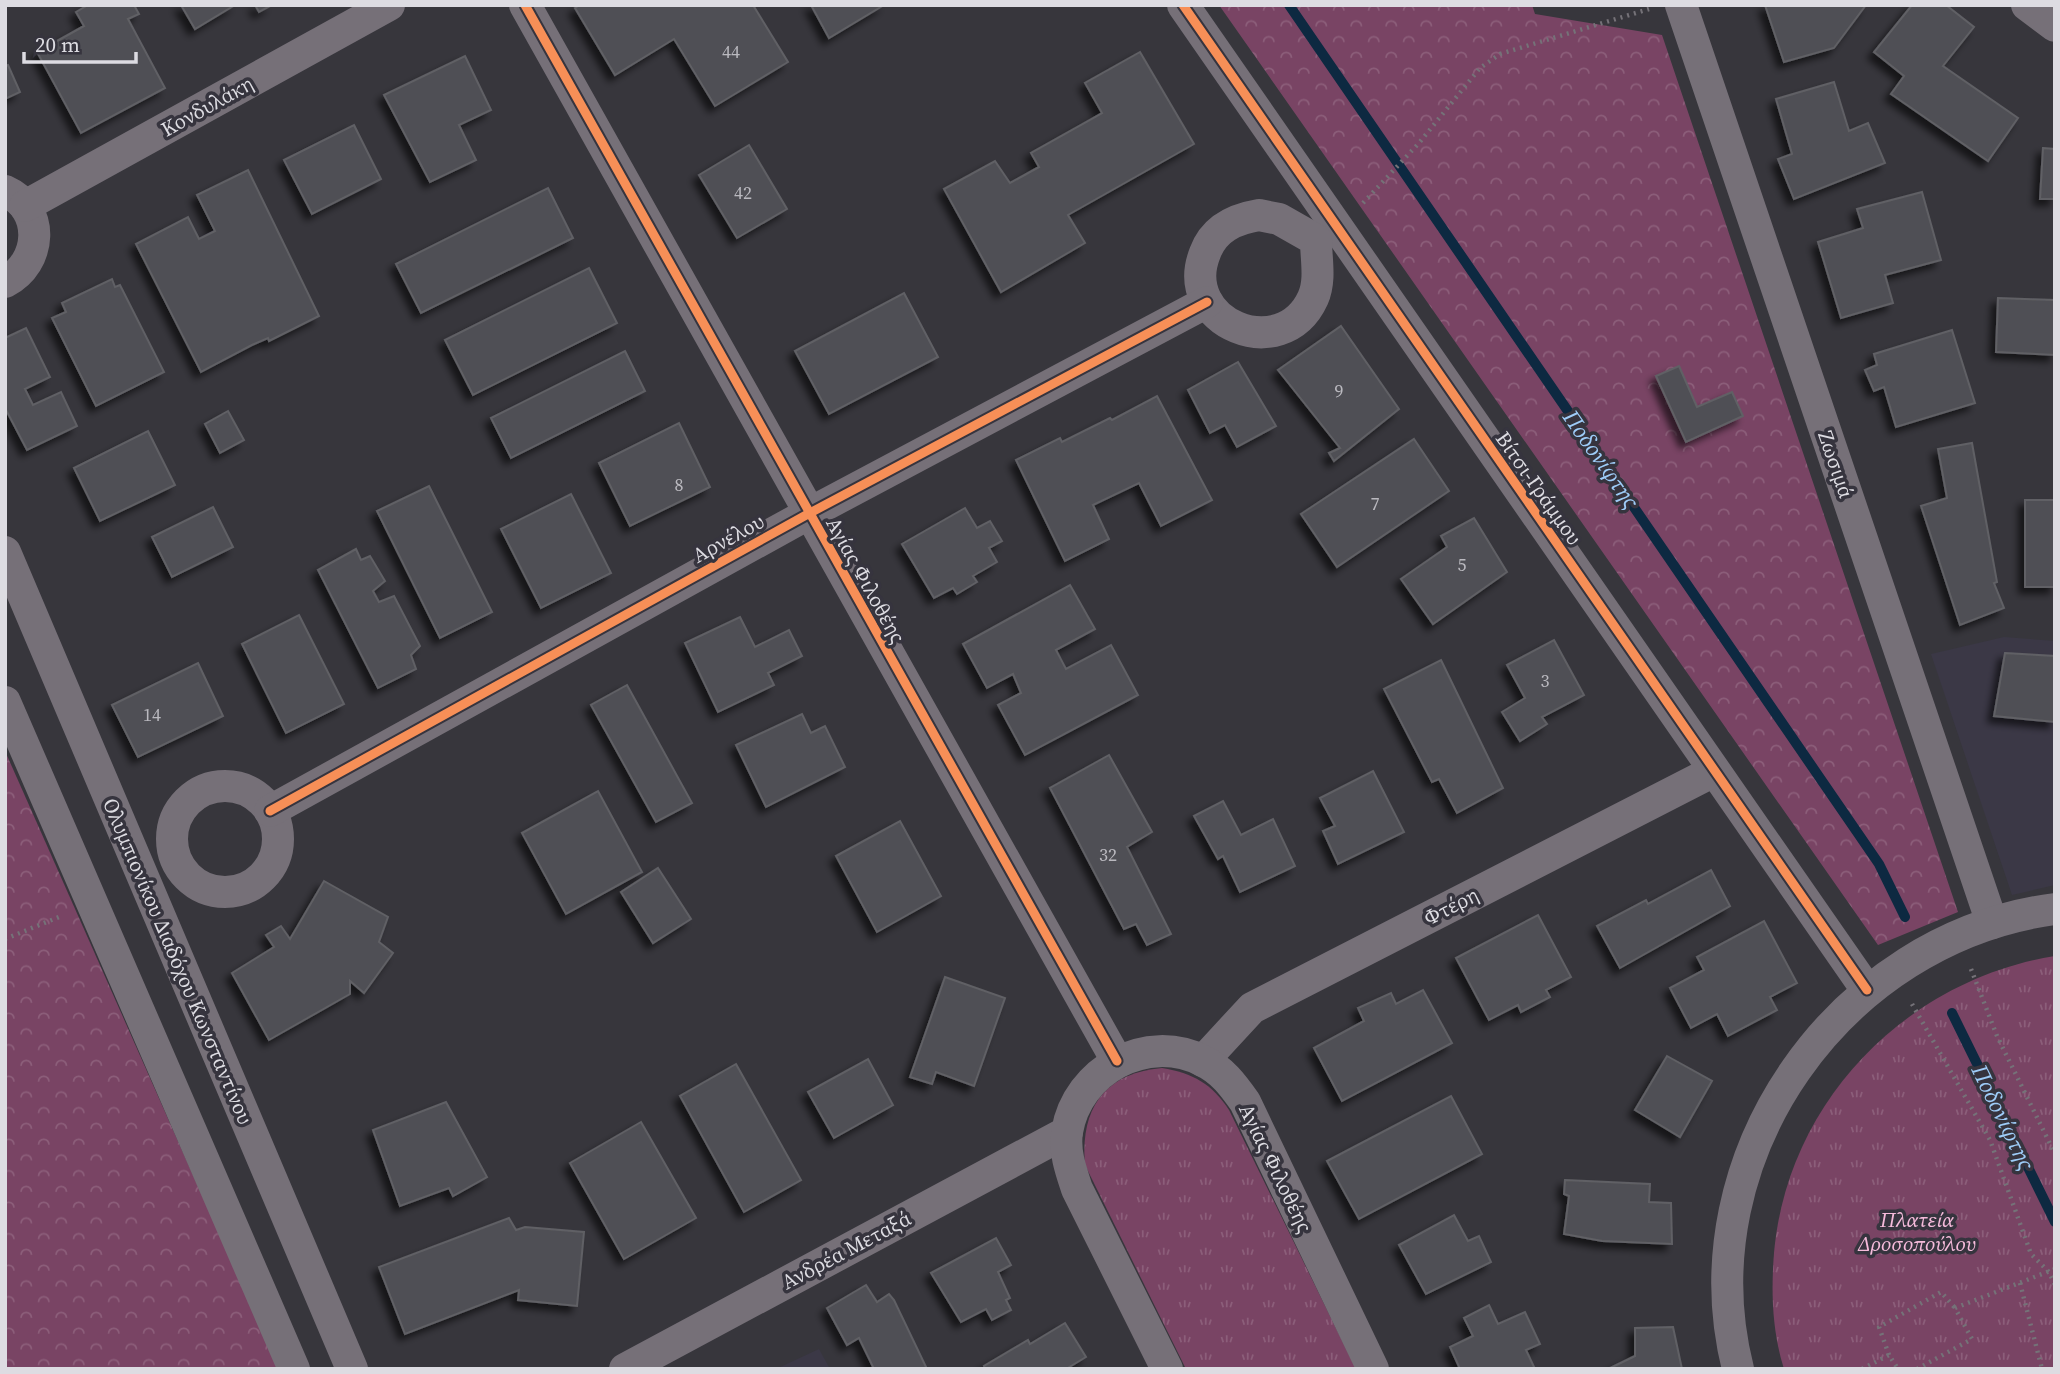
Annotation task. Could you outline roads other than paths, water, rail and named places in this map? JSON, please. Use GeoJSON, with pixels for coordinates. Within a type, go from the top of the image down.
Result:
{"type":"FeatureCollection","features":[{"type":"Feature","properties":{"kind":"street","name":"Κονδυλάκη"},"geometry":{"type":"LineString","coordinates":[[15,199],[389,5]]}},
{"type":"Feature","properties":{"kind":"street","name":"Αγίας Φιλοθέης"},"geometry":{"type":"LineString","coordinates":[[525,5],[1116,1061]]}},
{"type":"Feature","properties":{"kind":"street","name":"Βίτσι-Γράμμου"},"geometry":{"type":"LineString","coordinates":[[1183,5],[1327,234],[1714,771],[1867,990]]}},
{"type":"Feature","properties":{"kind":"street","name":"Ζωσιμά"},"geometry":{"type":"LineString","coordinates":[[1681,5],[1992,923]]}},
{"type":"Feature","properties":{"kind":"street"},"geometry":{"type":"LineString","coordinates":[[2027,5],[2055,26]]}},
{"type":"Feature","properties":{"kind":"street"},"geometry":{"type":"LineString","coordinates":[[5,282],[26,266],[33,252],[33,220],[15,199]]}},
{"type":"Feature","properties":{"kind":"street"},"geometry":{"type":"LineString","coordinates":[[1259,215],[1327,234],[1313,298],[1303,314],[1289,325],[1271,332],[1234,328],[1219,317],[1207,302],[1200,283],[1201,263],[1208,244],[1222,229],[1239,219],[1259,215]]}},
{"type":"Feature","properties":{"kind":"street","name":"Αρνέλου"},"geometry":{"type":"LineString","coordinates":[[270,811],[808,514],[1207,302]]}},
{"type":"Feature","properties":{"kind":"street","name":"Ολυμπιονίκου Διαδόχου Κωνσταντίνου"},"geometry":{"type":"LineString","coordinates":[[5,552],[352,1369]]}},
{"type":"Feature","properties":{"kind":"street"},"geometry":{"type":"LineString","coordinates":[[5,702],[294,1369]]}},
{"type":"Feature","properties":{"kind":"street","name":"Φτέρη"},"geometry":{"type":"LineString","coordinates":[[1203,1060],[1252,1008],[1714,771]]}},
{"type":"Feature","properties":{"kind":"street"},"geometry":{"type":"LineString","coordinates":[[1738,1369],[1728,1305],[1729,1256],[1735,1208],[1748,1161],[1767,1115],[1791,1073],[1821,1034],[1867,990],[1894,970],[1955,937],[2028,912],[2055,909]]}},
{"type":"Feature","properties":{"kind":"street","name":"Αγίας Φιλοθέης"},"geometry":{"type":"LineString","coordinates":[[1167,1369],[1077,1189],[1067,1161],[1067,1132],[1076,1104],[1093,1079],[1116,1061],[1145,1052],[1175,1051],[1203,1060],[1227,1077],[1245,1102],[1373,1369]]}},
{"type":"Feature","properties":{"kind":"street","name":"Ανδρέα Μεταξά"},"geometry":{"type":"LineString","coordinates":[[625,1369],[1067,1132]]}},
{"type":"Feature","properties":{"kind":"waterway","name":"Ποδονίφτης"},"geometry":{"type":"LineString","coordinates":[[1289,5],[1879,864],[1905,917]]}},
{"type":"Feature","properties":{"kind":"waterway","name":"Ποδονίφτης"},"geometry":{"type":"LineString","coordinates":[[1952,1013],[2055,1222]]}},
{"type":"Feature","properties":{"kind":"park label","name":"Πλατεία Δροσοπούλου"},"geometry":{"type":"Point","coordinates":[1917,1231]}}]}
